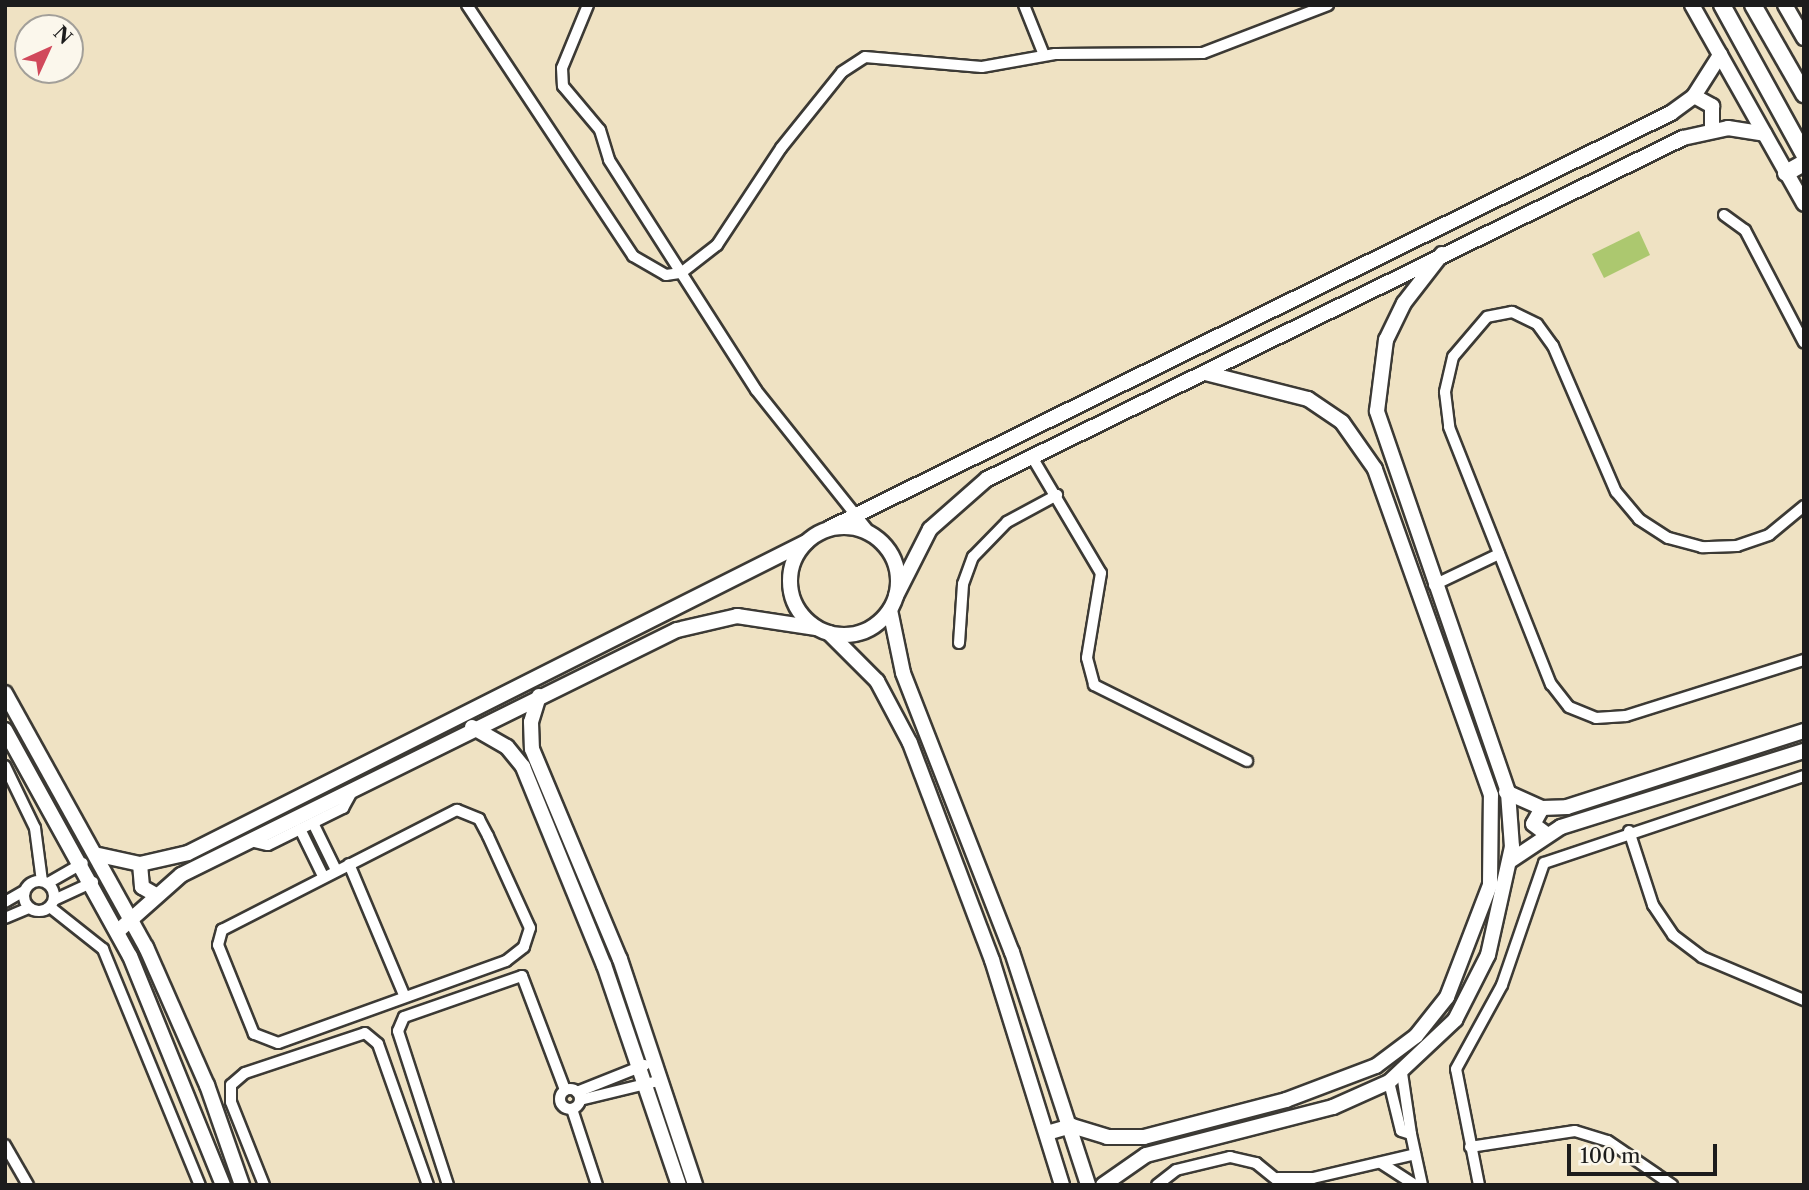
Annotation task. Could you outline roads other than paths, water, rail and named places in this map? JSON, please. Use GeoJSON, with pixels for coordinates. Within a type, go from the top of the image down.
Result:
{"type":"FeatureCollection","features":[{"type":"Feature","properties":{"kind":"main road"},"geometry":{"type":"LineString","coordinates":[[1722,5],[1804,154]]}},
{"type":"Feature","properties":{"kind":"main road"},"geometry":{"type":"LineString","coordinates":[[1753,5],[1804,94]]}},
{"type":"Feature","properties":{"kind":"main road"},"geometry":{"type":"LineString","coordinates":[[1786,173],[1804,163]]}},
{"type":"Feature","properties":{"kind":"street"},"geometry":{"type":"LineString","coordinates":[[467,5],[633,256],[653,272],[681,273],[724,237],[781,148],[856,61],[883,54],[982,66],[1044,55],[1203,52],[1328,5]]}},
{"type":"Feature","properties":{"kind":"street"},"geometry":{"type":"LineString","coordinates":[[587,5],[576,24],[561,81],[600,130],[609,160],[756,390],[855,516],[891,554],[896,596]]}},
{"type":"Feature","properties":{"kind":"street"},"geometry":{"type":"LineString","coordinates":[[1024,5],[1044,55]]}},
{"type":"Feature","properties":{"kind":"street"},"geometry":{"type":"LineString","coordinates":[[1692,5],[1804,204]]}},
{"type":"Feature","properties":{"kind":"street"},"geometry":{"type":"LineString","coordinates":[[1785,5],[1804,38]]}},
{"type":"Feature","properties":{"kind":"street"},"geometry":{"type":"LineString","coordinates":[[99,855],[140,864],[188,853],[1694,96],[1720,55]]}},
{"type":"Feature","properties":{"kind":"street"},"geometry":{"type":"LineString","coordinates":[[1694,96],[1713,106],[1712,129]]}},
{"type":"Feature","properties":{"kind":"street"},"geometry":{"type":"LineString","coordinates":[[118,931],[134,923],[156,895],[250,841],[540,698],[706,621],[737,616],[822,631],[857,634],[890,610],[915,549],[947,510],[987,479],[1442,254],[1712,129],[1765,134]]}},
{"type":"Feature","properties":{"kind":"street"},"geometry":{"type":"LineString","coordinates":[[1724,215],[1745,230],[1804,342]]}},
{"type":"Feature","properties":{"kind":"street"},"geometry":{"type":"LineString","coordinates":[[1103,1185],[1146,1155],[1333,1107],[1389,1082],[1439,1039],[1479,978],[1510,861],[1508,792],[1384,444],[1376,395],[1380,362],[1397,314],[1442,254]]}},
{"type":"Feature","properties":{"kind":"street"},"geometry":{"type":"LineString","coordinates":[[1804,506],[1769,535],[1737,546],[1702,547],[1653,530],[1616,492],[1546,334],[1525,317],[1499,313],[1462,342],[1445,392],[1449,427],[1551,684],[1582,714],[1626,716],[1804,660]]}},
{"type":"Feature","properties":{"kind":"street"},"geometry":{"type":"LineString","coordinates":[[1047,1133],[1072,1126],[1107,1137],[1144,1137],[1299,1096],[1376,1066],[1416,1036],[1447,997],[1472,943],[1493,864],[1491,795],[1395,520],[1364,450],[1342,422],[1308,400],[1205,373]]}},
{"type":"Feature","properties":{"kind":"street"},"geometry":{"type":"LineString","coordinates":[[1032,457],[1101,573],[1087,659],[1094,685],[1247,761]]}},
{"type":"Feature","properties":{"kind":"street"},"geometry":{"type":"LineString","coordinates":[[959,643],[972,557],[1007,522],[1057,495]]}},
{"type":"Feature","properties":{"kind":"street"},"geometry":{"type":"LineString","coordinates":[[830,528],[871,534]]}},
{"type":"Feature","properties":{"kind":"street"},"geometry":{"type":"LineString","coordinates":[[806,542],[791,566],[790,587],[796,607],[822,631],[855,654],[896,711],[992,960],[1062,1185]]}},
{"type":"Feature","properties":{"kind":"street"},"geometry":{"type":"LineString","coordinates":[[1434,585],[1499,554]]}},
{"type":"Feature","properties":{"kind":"street"},"geometry":{"type":"LineString","coordinates":[[890,610],[903,673],[1007,939],[1072,1126],[1088,1185]]}},
{"type":"Feature","properties":{"kind":"street"},"geometry":{"type":"LineString","coordinates":[[534,681],[540,698],[531,722],[532,749],[655,1061],[695,1185]]}},
{"type":"Feature","properties":{"kind":"street"},"geometry":{"type":"LineString","coordinates":[[5,693],[99,855],[134,923],[207,1085],[239,1178],[263,1181],[231,1102],[231,1084],[245,1073],[365,1033],[378,1044],[428,1185]]}},
{"type":"Feature","properties":{"kind":"street"},"geometry":{"type":"LineString","coordinates":[[466,713],[474,730],[497,739],[523,767],[640,1068],[679,1185]]}},
{"type":"Feature","properties":{"kind":"street"},"geometry":{"type":"LineString","coordinates":[[5,730],[83,863],[160,1018],[223,1185]]}},
{"type":"Feature","properties":{"kind":"street"},"geometry":{"type":"LineString","coordinates":[[1491,795],[1508,792],[1542,808],[1567,807],[1804,731]]}},
{"type":"Feature","properties":{"kind":"street"},"geometry":{"type":"LineString","coordinates":[[1493,864],[1510,861],[1545,833],[1804,751]]}},
{"type":"Feature","properties":{"kind":"street"},"geometry":{"type":"LineString","coordinates":[[5,766],[35,828],[45,882],[52,903],[103,949],[200,1185]]}},
{"type":"Feature","properties":{"kind":"street"},"geometry":{"type":"LineString","coordinates":[[1479,1185],[1456,1069],[1502,985],[1538,871],[1552,857],[1804,776]]}},
{"type":"Feature","properties":{"kind":"street"},"geometry":{"type":"LineString","coordinates":[[250,841],[263,847],[300,829],[347,804],[353,790]]}},
{"type":"Feature","properties":{"kind":"street"},"geometry":{"type":"LineString","coordinates":[[1542,808],[1533,824],[1545,833]]}},
{"type":"Feature","properties":{"kind":"street"},"geometry":{"type":"LineString","coordinates":[[468,812],[479,818],[530,928],[524,947],[506,961],[278,1043],[254,1034],[218,936],[228,923],[336,870],[444,816],[468,812]]}},
{"type":"Feature","properties":{"kind":"street"},"geometry":{"type":"LineString","coordinates":[[313,822],[336,870]]}},
{"type":"Feature","properties":{"kind":"street"},"geometry":{"type":"LineString","coordinates":[[300,829],[323,876]]}},
{"type":"Feature","properties":{"kind":"street"},"geometry":{"type":"LineString","coordinates":[[1629,831],[1653,905],[1673,935],[1702,957],[1804,1000]]}},
{"type":"Feature","properties":{"kind":"street"},"geometry":{"type":"LineString","coordinates":[[5,902],[83,863]]}},
{"type":"Feature","properties":{"kind":"street"},"geometry":{"type":"LineString","coordinates":[[140,864],[142,887],[156,895]]}},
{"type":"Feature","properties":{"kind":"street"},"geometry":{"type":"LineString","coordinates":[[349,864],[405,997]]}},
{"type":"Feature","properties":{"kind":"street"},"geometry":{"type":"LineString","coordinates":[[5,918],[29,908],[52,903],[93,882]]}},
{"type":"Feature","properties":{"kind":"street"},"geometry":{"type":"LineString","coordinates":[[24,891],[29,908]]}},
{"type":"Feature","properties":{"kind":"street"},"geometry":{"type":"LineString","coordinates":[[448,1185],[398,1031],[409,1013],[522,976],[565,1090],[561,1103],[572,1109],[597,1185]]}},
{"type":"Feature","properties":{"kind":"street"},"geometry":{"type":"LineString","coordinates":[[572,1109],[579,1096],[655,1061]]}},
{"type":"Feature","properties":{"kind":"street"},"geometry":{"type":"LineString","coordinates":[[1402,1073],[1422,1185]]}},
{"type":"Feature","properties":{"kind":"street"},"geometry":{"type":"LineString","coordinates":[[565,1090],[579,1096],[662,1080]]}},
{"type":"Feature","properties":{"kind":"street"},"geometry":{"type":"LineString","coordinates":[[1389,1082],[1401,1131],[1411,1134]]}},
{"type":"Feature","properties":{"kind":"street"},"geometry":{"type":"LineString","coordinates":[[1470,1147],[1575,1131],[1608,1141],[1672,1185]]}},
{"type":"Feature","properties":{"kind":"street"},"geometry":{"type":"LineString","coordinates":[[5,1145],[28,1185]]}},
{"type":"Feature","properties":{"kind":"street"},"geometry":{"type":"LineString","coordinates":[[1157,1185],[1176,1170],[1230,1157],[1256,1163],[1280,1181],[1324,1175],[1415,1154]]}},
{"type":"Feature","properties":{"kind":"street"},"geometry":{"type":"LineString","coordinates":[[1380,1163],[1415,1185]]}},
{"type":"Feature","properties":{"kind":"street"},"geometry":{"type":"LineString","coordinates":[[1314,1185],[1324,1175]]}}]}
